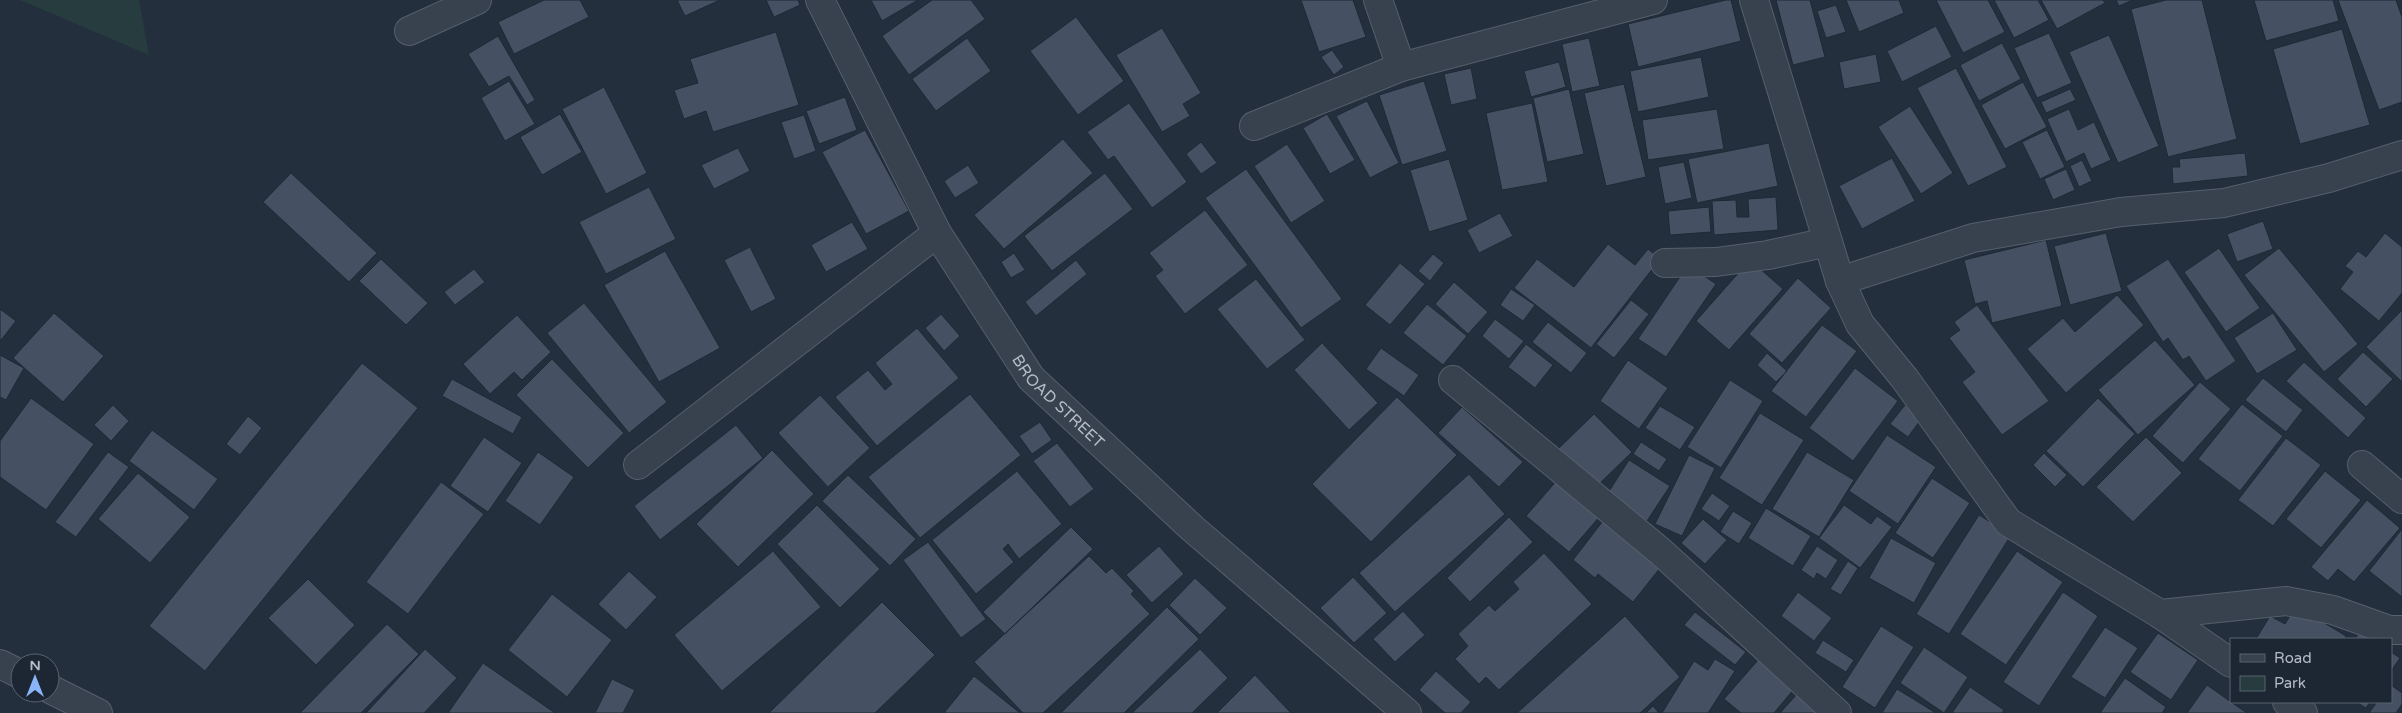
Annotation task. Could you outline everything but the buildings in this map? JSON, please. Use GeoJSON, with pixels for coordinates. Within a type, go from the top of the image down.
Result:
{"type":"FeatureCollection","features":[{"type":"Feature","properties":{"kind":"street"},"geometry":{"type":"LineString","coordinates":[[409,31],[477,0]]}},
{"type":"Feature","properties":{"kind":"street","name":"BROAD STREET"},"geometry":{"type":"LineString","coordinates":[[820,0],[937,233],[1031,378],[1192,528],[1407,713]]}},
{"type":"Feature","properties":{"kind":"street"},"geometry":{"type":"LineString","coordinates":[[1378,0],[1401,67]]}},
{"type":"Feature","properties":{"kind":"street"},"geometry":{"type":"LineString","coordinates":[[1254,126],[1401,67],[1653,0]]}},
{"type":"Feature","properties":{"kind":"street"},"geometry":{"type":"LineString","coordinates":[[1754,0],[1840,281],[1860,324],[1905,379],[2008,522],[2160,614],[2230,662]]}},
{"type":"Feature","properties":{"kind":"street"},"geometry":{"type":"LineString","coordinates":[[1840,281],[1973,238],[2121,212],[2224,203],[2329,178],[2402,156]]}},
{"type":"Feature","properties":{"kind":"street"},"geometry":{"type":"LineString","coordinates":[[638,465],[937,233]]}},
{"type":"Feature","properties":{"kind":"street"},"geometry":{"type":"LineString","coordinates":[[1665,264],[1716,262],[1768,256],[1828,242]]}},
{"type":"Feature","properties":{"kind":"street"},"geometry":{"type":"LineString","coordinates":[[1453,380],[1660,551],[1837,713]]}},
{"type":"Feature","properties":{"kind":"street"},"geometry":{"type":"LineString","coordinates":[[2362,465],[2402,499]]}},
{"type":"Feature","properties":{"kind":"street"},"geometry":{"type":"LineString","coordinates":[[2160,614],[2286,601],[2333,610],[2389,630],[2402,630]]}},
{"type":"Feature","properties":{"kind":"street"},"geometry":{"type":"LineString","coordinates":[[60,694],[98,713]]}},
{"type":"Feature","properties":{"kind":"street"},"geometry":{"type":"LineString","coordinates":[[2289,703],[2304,713]]}},
{"type":"Feature","properties":{"kind":"green space"},"geometry":{"type":"Polygon","coordinates":[[[20,0],[139,0],[149,55],[20,0]]]}}]}
